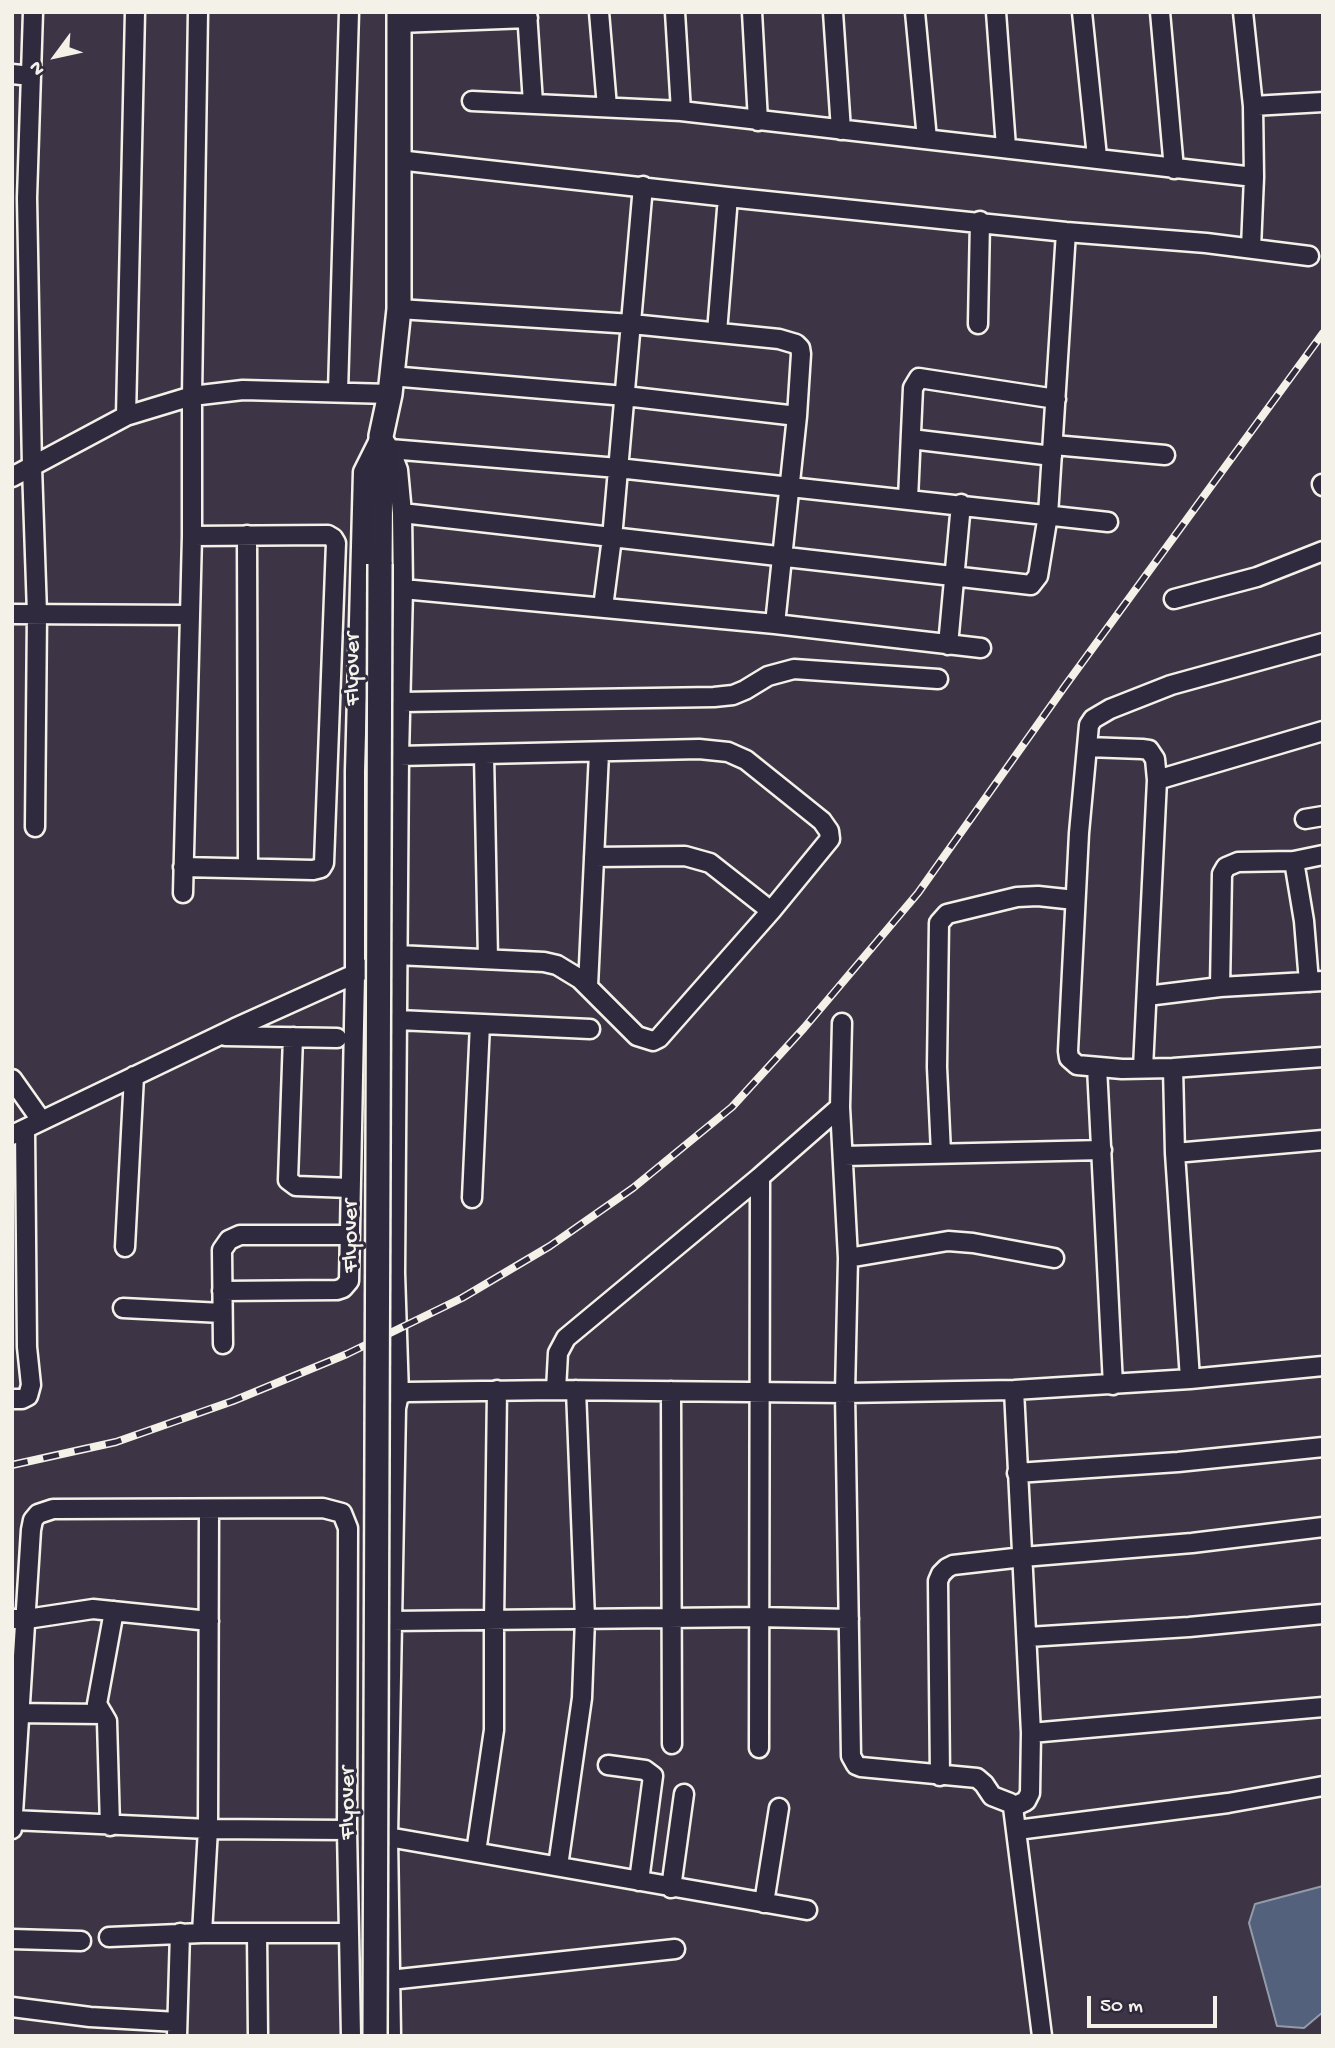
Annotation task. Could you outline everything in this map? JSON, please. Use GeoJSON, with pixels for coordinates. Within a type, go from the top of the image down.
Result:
{"type":"FeatureCollection","features":[{"type":"Feature","properties":{"kind":"main road","name":"Flyover"},"geometry":{"type":"LineString","coordinates":[[374,2036],[380,564],[390,385],[399,309],[399,18]]}},
{"type":"Feature","properties":{"kind":"street"},"geometry":{"type":"LineString","coordinates":[[33,12],[27,198],[37,613],[35,827]]}},
{"type":"Feature","properties":{"kind":"street"},"geometry":{"type":"LineString","coordinates":[[127,416],[135,12]]}},
{"type":"Feature","properties":{"kind":"street"},"geometry":{"type":"LineString","coordinates":[[183,893],[192,536],[198,12]]}},
{"type":"Feature","properties":{"kind":"street"},"geometry":{"type":"LineString","coordinates":[[338,392],[349,12]]}},
{"type":"Feature","properties":{"kind":"street"},"geometry":{"type":"LineString","coordinates":[[599,12],[607,107]]}},
{"type":"Feature","properties":{"kind":"street"},"geometry":{"type":"LineString","coordinates":[[675,12],[681,111]]}},
{"type":"Feature","properties":{"kind":"street"},"geometry":{"type":"LineString","coordinates":[[752,12],[758,121]]}},
{"type":"Feature","properties":{"kind":"street"},"geometry":{"type":"LineString","coordinates":[[833,12],[841,130]]}},
{"type":"Feature","properties":{"kind":"street"},"geometry":{"type":"LineString","coordinates":[[915,12],[928,139]]}},
{"type":"Feature","properties":{"kind":"street"},"geometry":{"type":"LineString","coordinates":[[996,12],[1006,147]]}},
{"type":"Feature","properties":{"kind":"street"},"geometry":{"type":"LineString","coordinates":[[1082,12],[1097,157]]}},
{"type":"Feature","properties":{"kind":"street"},"geometry":{"type":"LineString","coordinates":[[1160,12],[1174,169]]}},
{"type":"Feature","properties":{"kind":"street"},"geometry":{"type":"LineString","coordinates":[[1243,12],[1253,106],[1251,248]]}},
{"type":"Feature","properties":{"kind":"street"},"geometry":{"type":"LineString","coordinates":[[399,18],[527,15],[533,103]]}},
{"type":"Feature","properties":{"kind":"street"},"geometry":{"type":"LineString","coordinates":[[12,74],[31,76]]}},
{"type":"Feature","properties":{"kind":"street"},"geometry":{"type":"LineString","coordinates":[[472,101],[681,111],[1254,177]]}},
{"type":"Feature","properties":{"kind":"street"},"geometry":{"type":"LineString","coordinates":[[1253,106],[1323,102]]}},
{"type":"Feature","properties":{"kind":"street"},"geometry":{"type":"LineString","coordinates":[[398,159],[727,197],[1251,248],[1309,256]]}},
{"type":"Feature","properties":{"kind":"street"},"geometry":{"type":"LineString","coordinates":[[603,607],[612,538],[643,186]]}},
{"type":"Feature","properties":{"kind":"street"},"geometry":{"type":"LineString","coordinates":[[717,332],[727,197]]}},
{"type":"Feature","properties":{"kind":"street"},"geometry":{"type":"LineString","coordinates":[[978,324],[980,221]]}},
{"type":"Feature","properties":{"kind":"street"},"geometry":{"type":"LineString","coordinates":[[402,513],[1027,585],[1036,582],[1048,515],[1066,232]]}},
{"type":"Feature","properties":{"kind":"street"},"geometry":{"type":"LineString","coordinates":[[399,309],[632,324],[791,340],[796,344],[801,354],[797,415],[775,624]]}},
{"type":"Feature","properties":{"kind":"street"},"geometry":{"type":"LineString","coordinates":[[908,499],[913,388],[919,378],[1056,399]]}},
{"type":"Feature","properties":{"kind":"street"},"geometry":{"type":"LineString","coordinates":[[12,477],[127,416],[192,396],[243,390],[338,392],[390,385],[625,396],[797,415]]}},
{"type":"Feature","properties":{"kind":"street"},"geometry":{"type":"LineString","coordinates":[[911,439],[1165,455]]}},
{"type":"Feature","properties":{"kind":"street"},"geometry":{"type":"LineString","coordinates":[[386,443],[1108,522]]}},
{"type":"Feature","properties":{"kind":"street"},"geometry":{"type":"LineString","coordinates":[[386,443],[398,470],[402,513],[403,589],[395,1273],[400,1395],[396,1408],[388,1837],[391,2036]]}},
{"type":"Feature","properties":{"kind":"street"},"geometry":{"type":"LineString","coordinates":[[222,1291],[344,1288],[349,1280],[355,974],[355,771],[363,472],[386,443]]}},
{"type":"Feature","properties":{"kind":"street"},"geometry":{"type":"LineString","coordinates":[[948,645],[961,504]]}},
{"type":"Feature","properties":{"kind":"street"},"geometry":{"type":"LineString","coordinates":[[183,867],[313,870],[321,868],[324,863],[336,543],[328,535],[192,536]]}},
{"type":"Feature","properties":{"kind":"street"},"geometry":{"type":"LineString","coordinates":[[247,536],[248,867]]}},
{"type":"Feature","properties":{"kind":"street"},"geometry":{"type":"LineString","coordinates":[[1174,599],[1257,577],[1323,551]]}},
{"type":"Feature","properties":{"kind":"street"},"geometry":{"type":"LineString","coordinates":[[403,589],[775,624],[981,648]]}},
{"type":"Feature","properties":{"kind":"street"},"geometry":{"type":"LineString","coordinates":[[12,614],[190,615]]}},
{"type":"Feature","properties":{"kind":"street"},"geometry":{"type":"LineString","coordinates":[[1323,643],[1205,675],[1110,709],[1099,714],[1089,725],[1075,900],[1068,1051],[1069,1058],[1077,1065],[1097,1067],[1173,1068],[1323,1057]]}},
{"type":"Feature","properties":{"kind":"street"},"geometry":{"type":"LineString","coordinates":[[402,702],[714,697],[745,690],[768,676],[794,669],[938,679]]}},
{"type":"Feature","properties":{"kind":"street"},"geometry":{"type":"LineString","coordinates":[[1157,780],[1323,731]]}},
{"type":"Feature","properties":{"kind":"street"},"geometry":{"type":"LineString","coordinates":[[1087,747],[1149,750],[1155,759],[1157,780],[1143,1068]]}},
{"type":"Feature","properties":{"kind":"street"},"geometry":{"type":"LineString","coordinates":[[12,1399],[22,1399],[30,1392],[20,1347],[18,1132],[219,1035],[397,955],[544,962],[557,965],[588,986],[637,1036],[653,1041],[659,1038],[771,911],[830,839],[829,831],[822,821],[746,760],[727,752],[699,749],[399,756]]}},
{"type":"Feature","properties":{"kind":"street"},"geometry":{"type":"LineString","coordinates":[[588,986],[599,753]]}},
{"type":"Feature","properties":{"kind":"street"},"geometry":{"type":"LineString","coordinates":[[484,755],[488,959]]}},
{"type":"Feature","properties":{"kind":"street"},"geometry":{"type":"LineString","coordinates":[[1220,987],[1222,874],[1226,867],[1238,862],[1294,861],[1323,855]]}},
{"type":"Feature","properties":{"kind":"street"},"geometry":{"type":"LineString","coordinates":[[594,857],[685,856],[699,860],[719,869],[771,911]]}},
{"type":"Feature","properties":{"kind":"street"},"geometry":{"type":"LineString","coordinates":[[1146,996],[1220,987],[1316,981],[1294,861]]}},
{"type":"Feature","properties":{"kind":"street"},"geometry":{"type":"LineString","coordinates":[[941,1153],[937,1067],[939,923],[947,914],[1017,897],[1038,895],[1075,900]]}},
{"type":"Feature","properties":{"kind":"street"},"geometry":{"type":"LineString","coordinates":[[1304,921],[1323,920]]}},
{"type":"Feature","properties":{"kind":"street"},"geometry":{"type":"LineString","coordinates":[[398,1020],[590,1029]]}},
{"type":"Feature","properties":{"kind":"street"},"geometry":{"type":"LineString","coordinates":[[842,1023],[840,1107],[848,1258],[845,1393],[851,1756],[853,1762],[861,1767],[976,1778],[992,1796],[1010,1803],[1013,1807],[1042,2036]]}},
{"type":"Feature","properties":{"kind":"street"},"geometry":{"type":"LineString","coordinates":[[472,1199],[480,1024]]}},
{"type":"Feature","properties":{"kind":"street"},"geometry":{"type":"LineString","coordinates":[[219,1035],[337,1038]]}},
{"type":"Feature","properties":{"kind":"street"},"geometry":{"type":"LineString","coordinates":[[293,1037],[288,1180],[296,1186],[351,1188]]}},
{"type":"Feature","properties":{"kind":"street"},"geometry":{"type":"LineString","coordinates":[[1097,1067],[1112,1385]]}},
{"type":"Feature","properties":{"kind":"street"},"geometry":{"type":"LineString","coordinates":[[1173,1068],[1175,1153],[1190,1379]]}},
{"type":"Feature","properties":{"kind":"street"},"geometry":{"type":"LineString","coordinates":[[125,1247],[134,1076]]}},
{"type":"Feature","properties":{"kind":"street"},"geometry":{"type":"LineString","coordinates":[[12,1079],[41,1120]]}},
{"type":"Feature","properties":{"kind":"street"},"geometry":{"type":"LineString","coordinates":[[556,1390],[558,1353],[566,1338],[840,1107]]}},
{"type":"Feature","properties":{"kind":"street"},"geometry":{"type":"LineString","coordinates":[[1175,1153],[1323,1140]]}},
{"type":"Feature","properties":{"kind":"street"},"geometry":{"type":"LineString","coordinates":[[844,1156],[1102,1150]]}},
{"type":"Feature","properties":{"kind":"street"},"geometry":{"type":"LineString","coordinates":[[759,1748],[760,1177]]}},
{"type":"Feature","properties":{"kind":"street"},"geometry":{"type":"LineString","coordinates":[[223,1344],[222,1250],[225,1244],[235,1236],[349,1235]]}},
{"type":"Feature","properties":{"kind":"street"},"geometry":{"type":"LineString","coordinates":[[848,1258],[948,1241],[1054,1258]]}},
{"type":"Feature","properties":{"kind":"street"},"geometry":{"type":"LineString","coordinates":[[123,1308],[222,1312]]}},
{"type":"Feature","properties":{"kind":"street"},"geometry":{"type":"LineString","coordinates":[[400,1395],[407,1392],[497,1390],[760,1393],[1014,1391],[1190,1379],[1323,1366]]}},
{"type":"Feature","properties":{"kind":"street"},"geometry":{"type":"LineString","coordinates":[[476,1852],[494,1730],[497,1390]]}},
{"type":"Feature","properties":{"kind":"street"},"geometry":{"type":"LineString","coordinates":[[558,1866],[582,1698],[585,1619],[576,1390]]}},
{"type":"Feature","properties":{"kind":"street"},"geometry":{"type":"LineString","coordinates":[[671,1391],[672,1744]]}},
{"type":"Feature","properties":{"kind":"street"},"geometry":{"type":"LineString","coordinates":[[1013,1807],[1026,1801],[1030,1793],[1031,1733],[1014,1391]]}},
{"type":"Feature","properties":{"kind":"street"},"geometry":{"type":"LineString","coordinates":[[1017,1473],[1178,1462],[1323,1447]]}},
{"type":"Feature","properties":{"kind":"street"},"geometry":{"type":"LineString","coordinates":[[347,1830],[13,1823],[20,1619],[33,1520],[44,1511],[323,1507],[342,1513],[348,1528],[347,1830],[351,2036]]}},
{"type":"Feature","properties":{"kind":"street"},"geometry":{"type":"LineString","coordinates":[[202,1933],[208,1829],[209,1509]]}},
{"type":"Feature","properties":{"kind":"street"},"geometry":{"type":"LineString","coordinates":[[940,1776],[939,1581],[941,1574],[953,1565],[1323,1527]]}},
{"type":"Feature","properties":{"kind":"street"},"geometry":{"type":"LineString","coordinates":[[348,1528],[393,1537]]}},
{"type":"Feature","properties":{"kind":"street"},"geometry":{"type":"LineString","coordinates":[[20,1619],[93,1609],[209,1621]]}},
{"type":"Feature","properties":{"kind":"street"},"geometry":{"type":"LineString","coordinates":[[110,1826],[107,1721],[97,1704],[114,1611]]}},
{"type":"Feature","properties":{"kind":"street"},"geometry":{"type":"LineString","coordinates":[[1028,1637],[1189,1627],[1323,1614]]}},
{"type":"Feature","properties":{"kind":"street"},"geometry":{"type":"LineString","coordinates":[[391,1621],[494,1622],[759,1617],[849,1619]]}},
{"type":"Feature","properties":{"kind":"street"},"geometry":{"type":"LineString","coordinates":[[1031,1733],[1323,1707]]}},
{"type":"Feature","properties":{"kind":"street"},"geometry":{"type":"LineString","coordinates":[[15,1713],[103,1714]]}},
{"type":"Feature","properties":{"kind":"street"},"geometry":{"type":"LineString","coordinates":[[608,1765],[645,1770],[653,1776],[639,1881]]}},
{"type":"Feature","properties":{"kind":"street"},"geometry":{"type":"LineString","coordinates":[[1017,1830],[1228,1803],[1323,1786]]}},
{"type":"Feature","properties":{"kind":"street"},"geometry":{"type":"LineString","coordinates":[[671,1888],[684,1794]]}},
{"type":"Feature","properties":{"kind":"street"},"geometry":{"type":"LineString","coordinates":[[764,1903],[779,1808]]}},
{"type":"Feature","properties":{"kind":"street"},"geometry":{"type":"LineString","coordinates":[[388,1837],[807,1910]]}},
{"type":"Feature","properties":{"kind":"street"},"geometry":{"type":"LineString","coordinates":[[109,1937],[180,1933],[349,1933]]}},
{"type":"Feature","properties":{"kind":"street"},"geometry":{"type":"LineString","coordinates":[[12,2007],[90,2027],[177,2029],[180,1933]]}},
{"type":"Feature","properties":{"kind":"street"},"geometry":{"type":"LineString","coordinates":[[257,1933],[258,2036]]}},
{"type":"Feature","properties":{"kind":"street"},"geometry":{"type":"LineString","coordinates":[[12,1939],[81,1941]]}},
{"type":"Feature","properties":{"kind":"street"},"geometry":{"type":"LineString","coordinates":[[390,1980],[675,1949]]}},
{"type":"Feature","properties":{"kind":"water"},"geometry":{"type":"Polygon","coordinates":[[[1323,1886],[1323,2012],[1304,2028],[1277,2026],[1249,1923],[1255,1904],[1323,1886]]]}},
{"type":"Feature","properties":{"kind":"railway"},"geometry":{"type":"LineString","coordinates":[[12,1465],[116,1442],[233,1401],[347,1354],[462,1298],[550,1246],[633,1188],[732,1107],[804,1028],[918,893],[1065,686],[1323,333]]}}]}
